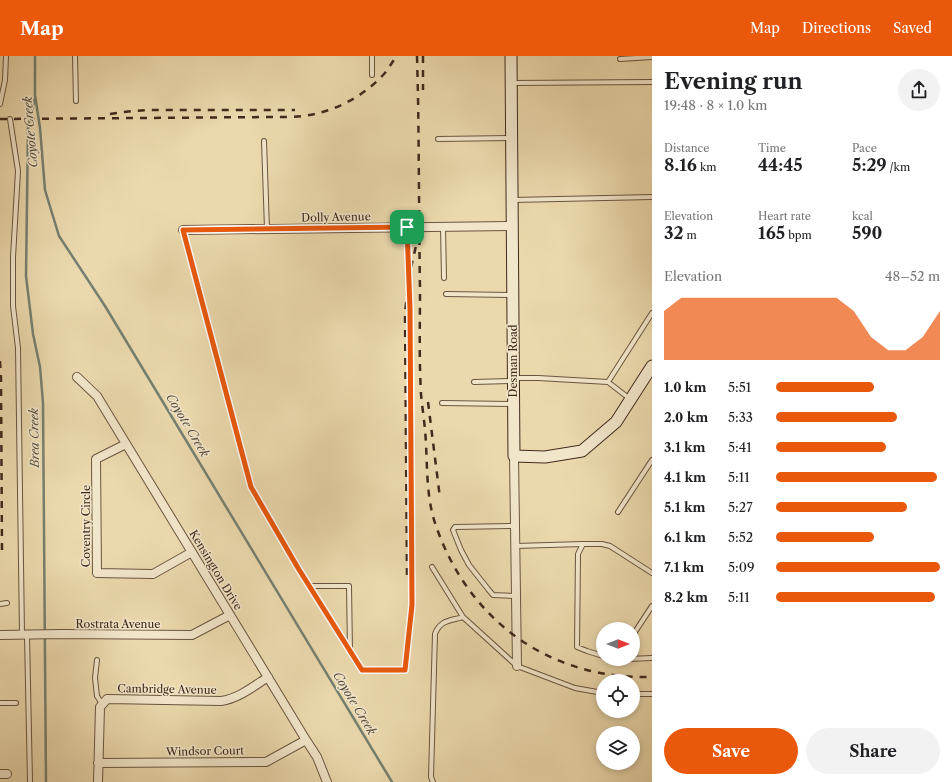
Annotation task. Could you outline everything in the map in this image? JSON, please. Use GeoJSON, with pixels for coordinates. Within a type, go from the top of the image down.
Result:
{"type":"FeatureCollection","features":[{"type":"Feature","properties":{"kind":"street","name":"Desman Road"},"geometry":{"type":"LineString","coordinates":[[511,56],[513,404],[517,666]]}},
{"type":"Feature","properties":{"kind":"street","name":"Dolly Avenue"},"geometry":{"type":"LineString","coordinates":[[183,230],[512,226]]}},
{"type":"Feature","properties":{"kind":"street"},"geometry":{"type":"LineString","coordinates":[[514,456],[545,457],[582,451],[616,422],[652,366]]}},
{"type":"Feature","properties":{"kind":"street","name":"Kensington Drive"},"geometry":{"type":"LineString","coordinates":[[77,377],[98,396],[317,758],[328,782]]}},
{"type":"Feature","properties":{"kind":"street","name":"Coventry Circle"},"geometry":{"type":"LineString","coordinates":[[126,444],[96,459],[97,573],[153,574],[192,552]]}},
{"type":"Feature","properties":{"kind":"street","name":"Rostrata Avenue"},"geometry":{"type":"LineString","coordinates":[[0,635],[192,635],[230,615]]}},
{"type":"Feature","properties":{"kind":"street","name":"Cambridge Avenue"},"geometry":{"type":"LineString","coordinates":[[105,702],[229,700],[235,698],[268,677]]}},
{"type":"Feature","properties":{"kind":"street"},"geometry":{"type":"LineString","coordinates":[[98,782],[100,707],[105,702]]}},
{"type":"Feature","properties":{"kind":"street","name":"Windsor Court"},"geometry":{"type":"LineString","coordinates":[[98,763],[266,762],[306,740]]}},
{"type":"Feature","properties":{"kind":"lane"},"geometry":{"type":"LineString","coordinates":[[0,104],[5,80],[6,56]]}},
{"type":"Feature","properties":{"kind":"lane"},"geometry":{"type":"LineString","coordinates":[[75,56],[76,101]]}},
{"type":"Feature","properties":{"kind":"lane"},"geometry":{"type":"LineString","coordinates":[[372,56],[372,75]]}},
{"type":"Feature","properties":{"kind":"lane"},"geometry":{"type":"LineString","coordinates":[[620,59],[652,58]]}},
{"type":"Feature","properties":{"kind":"lane"},"geometry":{"type":"LineString","coordinates":[[512,83],[652,82]]}},
{"type":"Feature","properties":{"kind":"lane"},"geometry":{"type":"LineString","coordinates":[[10,119],[18,171],[13,256],[13,306],[18,348],[30,782]]}},
{"type":"Feature","properties":{"kind":"lane"},"geometry":{"type":"LineString","coordinates":[[438,139],[512,138]]}},
{"type":"Feature","properties":{"kind":"lane"},"geometry":{"type":"LineString","coordinates":[[264,140],[267,229]]}},
{"type":"Feature","properties":{"kind":"lane"},"geometry":{"type":"LineString","coordinates":[[512,200],[652,197]]}},
{"type":"Feature","properties":{"kind":"lane"},"geometry":{"type":"LineString","coordinates":[[183,230],[251,487],[309,586],[362,670],[405,670],[412,605],[410,309],[407,227]]}},
{"type":"Feature","properties":{"kind":"lane"},"geometry":{"type":"LineString","coordinates":[[443,227],[444,278]]}},
{"type":"Feature","properties":{"kind":"lane"},"geometry":{"type":"LineString","coordinates":[[446,294],[513,295]]}},
{"type":"Feature","properties":{"kind":"lane"},"geometry":{"type":"LineString","coordinates":[[608,382],[652,313]]}},
{"type":"Feature","properties":{"kind":"lane"},"geometry":{"type":"LineString","coordinates":[[474,382],[538,378],[608,382],[630,399]]}},
{"type":"Feature","properties":{"kind":"lane"},"geometry":{"type":"LineString","coordinates":[[442,403],[513,404]]}},
{"type":"Feature","properties":{"kind":"lane"},"geometry":{"type":"LineString","coordinates":[[618,512],[652,460]]}},
{"type":"Feature","properties":{"kind":"lane"},"geometry":{"type":"LineString","coordinates":[[515,526],[455,526],[453,530],[461,550],[469,564],[493,595],[516,596]]}},
{"type":"Feature","properties":{"kind":"lane"},"geometry":{"type":"LineString","coordinates":[[583,544],[578,554],[577,647],[596,654]]}},
{"type":"Feature","properties":{"kind":"lane"},"geometry":{"type":"LineString","coordinates":[[515,546],[602,544],[610,546],[652,573]]}},
{"type":"Feature","properties":{"kind":"lane"},"geometry":{"type":"LineString","coordinates":[[432,567],[464,617],[517,666],[575,688],[596,692]]}},
{"type":"Feature","properties":{"kind":"lane"},"geometry":{"type":"LineString","coordinates":[[309,586],[349,586],[350,652]]}},
{"type":"Feature","properties":{"kind":"lane"},"geometry":{"type":"LineString","coordinates":[[0,604],[7,604]]}},
{"type":"Feature","properties":{"kind":"lane"},"geometry":{"type":"LineString","coordinates":[[640,624],[652,606]]}},
{"type":"Feature","properties":{"kind":"lane"},"geometry":{"type":"LineString","coordinates":[[433,782],[431,777],[434,634],[438,627],[444,622],[464,617]]}},
{"type":"Feature","properties":{"kind":"lane"},"geometry":{"type":"LineString","coordinates":[[640,658],[652,658]]}},
{"type":"Feature","properties":{"kind":"lane"},"geometry":{"type":"LineString","coordinates":[[97,660],[95,678],[97,696],[105,702]]}},
{"type":"Feature","properties":{"kind":"lane"},"geometry":{"type":"LineString","coordinates":[[640,694],[652,694]]}},
{"type":"Feature","properties":{"kind":"lane"},"geometry":{"type":"LineString","coordinates":[[0,703],[16,703]]}},
{"type":"Feature","properties":{"kind":"waterway","name":"Coyote Creek"},"geometry":{"type":"LineString","coordinates":[[35,56],[35,95],[40,128],[45,190],[59,236],[105,306],[392,782]]}},
{"type":"Feature","properties":{"kind":"waterway","name":"Brea Creek"},"geometry":{"type":"LineString","coordinates":[[35,98],[28,127],[26,276],[33,334],[40,367],[43,403],[46,782]]}},
{"type":"Feature","properties":{"kind":"railway"},"geometry":{"type":"LineString","coordinates":[[0,119],[285,117],[310,115],[344,104],[361,94],[384,74],[397,56]]}},
{"type":"Feature","properties":{"kind":"railway"},"geometry":{"type":"LineString","coordinates":[[417,56],[420,381],[425,430],[428,490],[432,514],[436,526],[451,560],[469,590],[492,616],[518,638],[548,656],[580,668],[615,675],[652,677]]}},
{"type":"Feature","properties":{"kind":"railway"},"geometry":{"type":"LineString","coordinates":[[423,56],[423,90]]}},
{"type":"Feature","properties":{"kind":"railway"},"geometry":{"type":"LineString","coordinates":[[110,114],[149,110],[295,110]]}},
{"type":"Feature","properties":{"kind":"railway"},"geometry":{"type":"LineString","coordinates":[[407,575],[405,313],[409,276],[416,246]]}},
{"type":"Feature","properties":{"kind":"railway"},"geometry":{"type":"LineString","coordinates":[[0,361],[2,552]]}},
{"type":"Feature","properties":{"kind":"railway"},"geometry":{"type":"LineString","coordinates":[[428,402],[440,498]]}},
{"type":"Feature","properties":{"kind":"route"},"geometry":{"type":"LineString","coordinates":[[407,227],[410,309],[412,605],[405,670],[362,670],[298,568],[251,487],[183,230],[407,227]]}}]}
